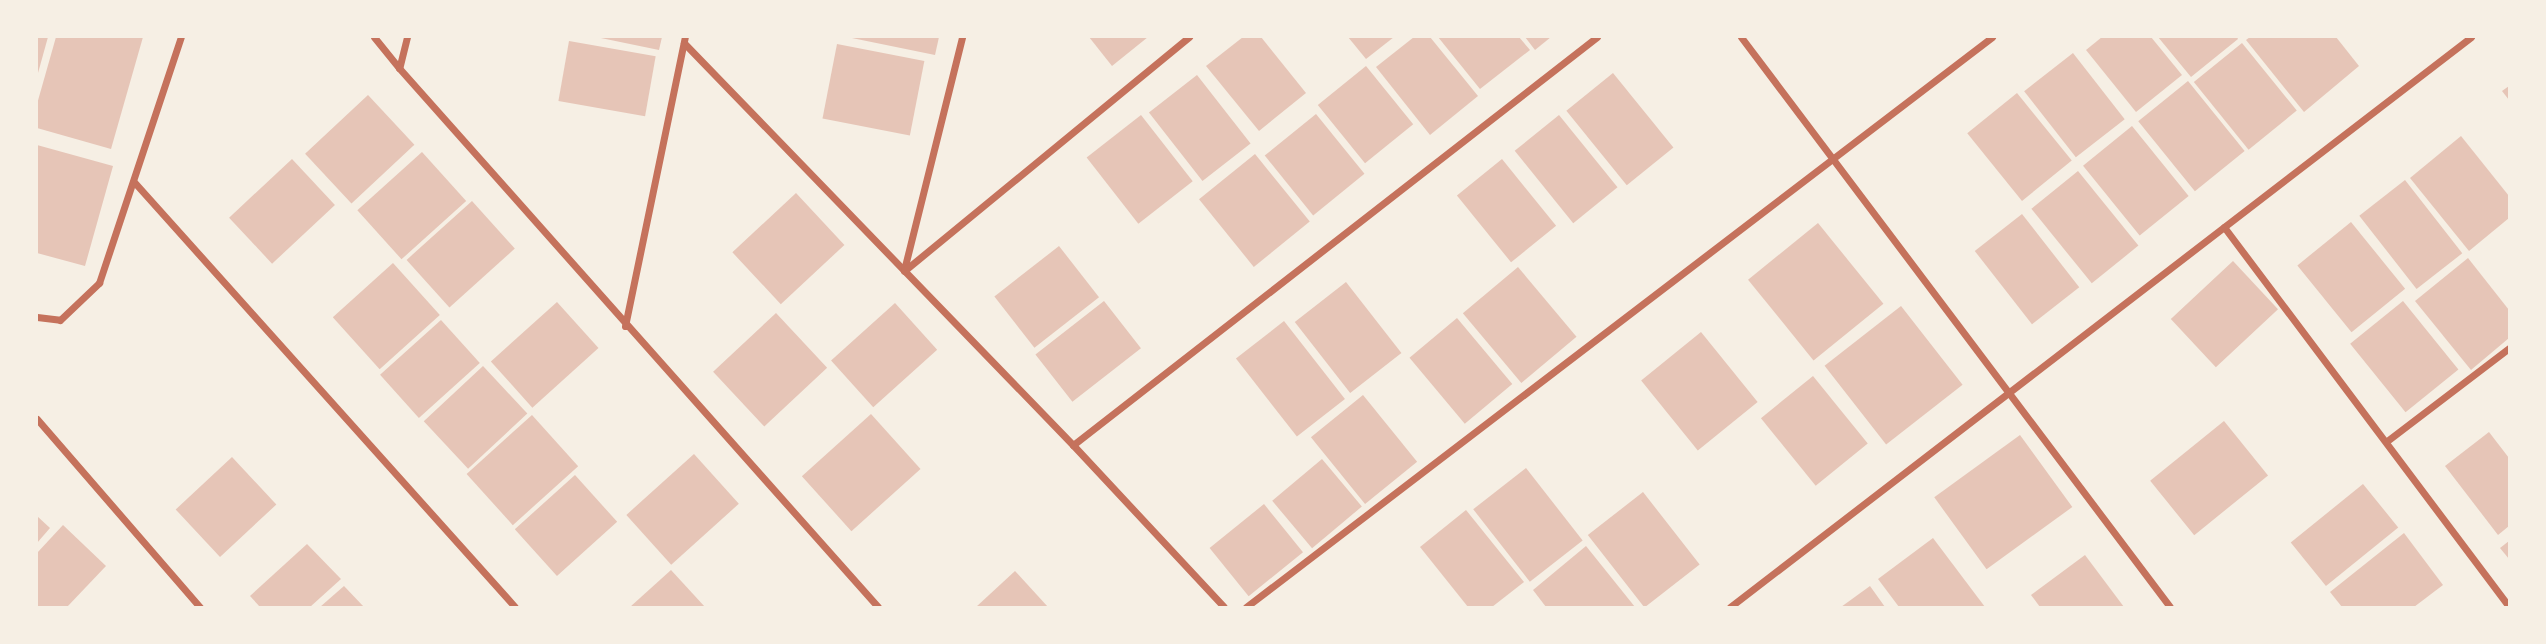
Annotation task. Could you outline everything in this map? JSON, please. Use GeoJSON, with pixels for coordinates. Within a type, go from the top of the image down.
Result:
{"type":"FeatureCollection","features":[{"type":"Feature","properties":{"kind":"street"},"geometry":{"type":"LineString","coordinates":[[37,317],[60,320],[99,283],[135,183],[181,37]]}},
{"type":"Feature","properties":{"kind":"street"},"geometry":{"type":"LineString","coordinates":[[374,37],[625,326],[878,607]]}},
{"type":"Feature","properties":{"kind":"street"},"geometry":{"type":"LineString","coordinates":[[399,68],[407,37]]}},
{"type":"Feature","properties":{"kind":"street"},"geometry":{"type":"LineString","coordinates":[[904,271],[962,37]]}},
{"type":"Feature","properties":{"kind":"street"},"geometry":{"type":"LineString","coordinates":[[904,271],[1189,37]]}},
{"type":"Feature","properties":{"kind":"street"},"geometry":{"type":"LineString","coordinates":[[1073,444],[1597,37]]}},
{"type":"Feature","properties":{"kind":"street"},"geometry":{"type":"LineString","coordinates":[[1741,37],[2167,606]]}},
{"type":"Feature","properties":{"kind":"street"},"geometry":{"type":"LineString","coordinates":[[1246,607],[1831,156],[1992,37]]}},
{"type":"Feature","properties":{"kind":"street"},"geometry":{"type":"LineString","coordinates":[[1730,607],[2471,37]]}},
{"type":"Feature","properties":{"kind":"street"},"geometry":{"type":"LineString","coordinates":[[625,326],[684,40]]}},
{"type":"Feature","properties":{"kind":"street"},"geometry":{"type":"LineString","coordinates":[[684,40],[1073,444],[1224,607]]}},
{"type":"Feature","properties":{"kind":"street"},"geometry":{"type":"LineString","coordinates":[[135,183],[515,607]]}},
{"type":"Feature","properties":{"kind":"street"},"geometry":{"type":"LineString","coordinates":[[2224,227],[2509,607]]}},
{"type":"Feature","properties":{"kind":"street"},"geometry":{"type":"LineString","coordinates":[[2387,441],[2509,348]]}},
{"type":"Feature","properties":{"kind":"street"},"geometry":{"type":"LineString","coordinates":[[37,419],[200,607]]}},
{"type":"Feature","properties":{"kind":"building"},"geometry":{"type":"Polygon","coordinates":[[[37,37],[48,37],[38,73],[37,72],[37,37]]]}},
{"type":"Feature","properties":{"kind":"building"},"geometry":{"type":"Polygon","coordinates":[[[56,37],[143,37],[111,149],[37,128],[37,104],[56,37]]]}},
{"type":"Feature","properties":{"kind":"building"},"geometry":{"type":"Polygon","coordinates":[[[596,37],[662,37],[659,50],[596,37]]]}},
{"type":"Feature","properties":{"kind":"building"},"geometry":{"type":"Polygon","coordinates":[[[847,37],[939,37],[935,55],[847,37]]]}},
{"type":"Feature","properties":{"kind":"building"},"geometry":{"type":"Polygon","coordinates":[[[1089,37],[1148,37],[1112,66],[1089,37]]]}},
{"type":"Feature","properties":{"kind":"building"},"geometry":{"type":"Polygon","coordinates":[[[1243,37],[1261,37],[1306,93],[1259,131],[1206,66],[1243,37]]]}},
{"type":"Feature","properties":{"kind":"building"},"geometry":{"type":"Polygon","coordinates":[[[1348,37],[1394,37],[1366,59],[1348,37]]]}},
{"type":"Feature","properties":{"kind":"building"},"geometry":{"type":"Polygon","coordinates":[[[1414,37],[1430,37],[1478,96],[1430,135],[1376,67],[1414,37]]]}},
{"type":"Feature","properties":{"kind":"building"},"geometry":{"type":"Polygon","coordinates":[[[1438,37],[1519,37],[1530,50],[1480,89],[1438,37]]]}},
{"type":"Feature","properties":{"kind":"building"},"geometry":{"type":"Polygon","coordinates":[[[1525,37],[1551,37],[1535,50],[1525,37]]]}},
{"type":"Feature","properties":{"kind":"building"},"geometry":{"type":"Polygon","coordinates":[[[2102,37],[2151,37],[2182,75],[2136,112],[2086,50],[2102,37]]]}},
{"type":"Feature","properties":{"kind":"building"},"geometry":{"type":"Polygon","coordinates":[[[2158,37],[2237,37],[2238,39],[2191,77],[2158,37]]]}},
{"type":"Feature","properties":{"kind":"building"},"geometry":{"type":"Polygon","coordinates":[[[2250,37],[2336,37],[2359,66],[2304,112],[2246,40],[2250,37]]]}},
{"type":"Feature","properties":{"kind":"building"},"geometry":{"type":"Polygon","coordinates":[[[569,41],[656,56],[645,116],[558,101],[569,41]]]}},
{"type":"Feature","properties":{"kind":"building"},"geometry":{"type":"Polygon","coordinates":[[[2242,43],[2297,111],[2249,150],[2194,82],[2242,43]]]}},
{"type":"Feature","properties":{"kind":"building"},"geometry":{"type":"Polygon","coordinates":[[[837,44],[924,61],[910,136],[822,119],[837,44]]]}},
{"type":"Feature","properties":{"kind":"building"},"geometry":{"type":"Polygon","coordinates":[[[2073,53],[2125,119],[2076,157],[2024,91],[2073,53]]]}},
{"type":"Feature","properties":{"kind":"building"},"geometry":{"type":"Polygon","coordinates":[[[1366,66],[1413,124],[1365,163],[1318,105],[1366,66]]]}},
{"type":"Feature","properties":{"kind":"building"},"geometry":{"type":"Polygon","coordinates":[[[1613,73],[1673,148],[1627,185],[1566,111],[1613,73]]]}},
{"type":"Feature","properties":{"kind":"building"},"geometry":{"type":"Polygon","coordinates":[[[1197,75],[1251,144],[1202,181],[1149,113],[1197,75]]]}},
{"type":"Feature","properties":{"kind":"building"},"geometry":{"type":"Polygon","coordinates":[[[2188,81],[2245,151],[2195,191],[2138,121],[2188,81]]]}},
{"type":"Feature","properties":{"kind":"building"},"geometry":{"type":"Polygon","coordinates":[[[2509,86],[2509,100],[2502,91],[2509,86]]]}},
{"type":"Feature","properties":{"kind":"building"},"geometry":{"type":"Polygon","coordinates":[[[2017,93],[2072,161],[2022,201],[1967,133],[2017,93]]]}},
{"type":"Feature","properties":{"kind":"building"},"geometry":{"type":"Polygon","coordinates":[[[368,95],[414,145],[351,203],[305,154],[368,95]]]}},
{"type":"Feature","properties":{"kind":"building"},"geometry":{"type":"Polygon","coordinates":[[[1316,114],[1364,174],[1313,215],[1265,156],[1316,114]]]}},
{"type":"Feature","properties":{"kind":"building"},"geometry":{"type":"Polygon","coordinates":[[[1141,115],[1193,181],[1138,224],[1087,157],[1141,115]]]}},
{"type":"Feature","properties":{"kind":"building"},"geometry":{"type":"Polygon","coordinates":[[[1559,115],[1618,187],[1573,223],[1515,151],[1559,115]]]}},
{"type":"Feature","properties":{"kind":"building"},"geometry":{"type":"Polygon","coordinates":[[[2132,126],[2189,196],[2140,236],[2083,166],[2132,126]]]}},
{"type":"Feature","properties":{"kind":"building"},"geometry":{"type":"Polygon","coordinates":[[[2461,136],[2509,196],[2509,218],[2469,251],[2410,178],[2461,136]]]}},
{"type":"Feature","properties":{"kind":"building"},"geometry":{"type":"Polygon","coordinates":[[[37,145],[113,166],[85,266],[37,253],[37,145]]]}},
{"type":"Feature","properties":{"kind":"building"},"geometry":{"type":"Polygon","coordinates":[[[422,152],[466,201],[402,259],[357,210],[422,152]]]}},
{"type":"Feature","properties":{"kind":"building"},"geometry":{"type":"Polygon","coordinates":[[[1255,154],[1310,222],[1254,267],[1199,199],[1255,154]]]}},
{"type":"Feature","properties":{"kind":"building"},"geometry":{"type":"Polygon","coordinates":[[[292,159],[335,205],[272,264],[229,218],[292,159]]]}},
{"type":"Feature","properties":{"kind":"building"},"geometry":{"type":"Polygon","coordinates":[[[1502,159],[1556,226],[1511,262],[1457,196],[1502,159]]]}},
{"type":"Feature","properties":{"kind":"building"},"geometry":{"type":"Polygon","coordinates":[[[2078,171],[2138,246],[2092,283],[2031,209],[2078,171]]]}},
{"type":"Feature","properties":{"kind":"building"},"geometry":{"type":"Polygon","coordinates":[[[2405,180],[2462,253],[2417,289],[2359,216],[2405,180]]]}},
{"type":"Feature","properties":{"kind":"building"},"geometry":{"type":"Polygon","coordinates":[[[796,193],[844,245],[781,304],[732,252],[796,193]]]}},
{"type":"Feature","properties":{"kind":"building"},"geometry":{"type":"Polygon","coordinates":[[[472,201],[515,249],[449,307],[407,260],[472,201]]]}},
{"type":"Feature","properties":{"kind":"building"},"geometry":{"type":"Polygon","coordinates":[[[2022,214],[2079,287],[2032,324],[1975,251],[2022,214]]]}},
{"type":"Feature","properties":{"kind":"building"},"geometry":{"type":"Polygon","coordinates":[[[2351,222],[2405,289],[2351,332],[2297,265],[2351,222]]]}},
{"type":"Feature","properties":{"kind":"building"},"geometry":{"type":"Polygon","coordinates":[[[1818,223],[1883,304],[1814,360],[1748,280],[1818,223]]]}},
{"type":"Feature","properties":{"kind":"building"},"geometry":{"type":"Polygon","coordinates":[[[1059,246],[1099,297],[1034,348],[994,296],[1059,246]]]}},
{"type":"Feature","properties":{"kind":"building"},"geometry":{"type":"Polygon","coordinates":[[[2468,258],[2509,310],[2509,338],[2471,370],[2415,301],[2468,258]]]}},
{"type":"Feature","properties":{"kind":"building"},"geometry":{"type":"Polygon","coordinates":[[[2233,261],[2278,309],[2216,367],[2171,319],[2233,261]]]}},
{"type":"Feature","properties":{"kind":"building"},"geometry":{"type":"Polygon","coordinates":[[[393,263],[440,315],[380,369],[333,317],[393,263]]]}},
{"type":"Feature","properties":{"kind":"building"},"geometry":{"type":"Polygon","coordinates":[[[1518,267],[1576,337],[1521,383],[1463,313],[1518,267]]]}},
{"type":"Feature","properties":{"kind":"building"},"geometry":{"type":"Polygon","coordinates":[[[1346,282],[1401,353],[1350,393],[1295,322],[1346,282]]]}},
{"type":"Feature","properties":{"kind":"building"},"geometry":{"type":"Polygon","coordinates":[[[1104,301],[1141,348],[1072,402],[1035,355],[1104,301]]]}},
{"type":"Feature","properties":{"kind":"building"},"geometry":{"type":"Polygon","coordinates":[[[2403,301],[2458,369],[2406,412],[2350,344],[2403,301]]]}},
{"type":"Feature","properties":{"kind":"building"},"geometry":{"type":"Polygon","coordinates":[[[557,302],[598,348],[532,408],[491,362],[557,302]]]}},
{"type":"Feature","properties":{"kind":"building"},"geometry":{"type":"Polygon","coordinates":[[[895,303],[937,350],[873,407],[831,361],[895,303]]]}},
{"type":"Feature","properties":{"kind":"building"},"geometry":{"type":"Polygon","coordinates":[[[1901,306],[1963,385],[1886,445],[1825,366],[1901,306]]]}},
{"type":"Feature","properties":{"kind":"building"},"geometry":{"type":"Polygon","coordinates":[[[776,313],[827,368],[764,427],[713,372],[776,313]]]}},
{"type":"Feature","properties":{"kind":"building"},"geometry":{"type":"Polygon","coordinates":[[[1457,318],[1512,384],[1465,424],[1410,358],[1457,318]]]}},
{"type":"Feature","properties":{"kind":"building"},"geometry":{"type":"Polygon","coordinates":[[[441,320],[480,363],[419,418],[380,375],[441,320]]]}},
{"type":"Feature","properties":{"kind":"building"},"geometry":{"type":"Polygon","coordinates":[[[1284,321],[1345,399],[1297,437],[1236,359],[1284,321]]]}},
{"type":"Feature","properties":{"kind":"building"},"geometry":{"type":"Polygon","coordinates":[[[1701,332],[1758,402],[1698,450],[1641,380],[1701,332]]]}},
{"type":"Feature","properties":{"kind":"building"},"geometry":{"type":"Polygon","coordinates":[[[483,366],[527,414],[468,469],[424,421],[483,366]]]}},
{"type":"Feature","properties":{"kind":"building"},"geometry":{"type":"Polygon","coordinates":[[[1813,376],[1868,444],[1816,486],[1761,418],[1813,376]]]}},
{"type":"Feature","properties":{"kind":"building"},"geometry":{"type":"Polygon","coordinates":[[[1363,395],[1417,462],[1365,504],[1311,437],[1363,395]]]}},
{"type":"Feature","properties":{"kind":"building"},"geometry":{"type":"Polygon","coordinates":[[[871,414],[921,469],[851,531],[802,476],[871,414]]]}},
{"type":"Feature","properties":{"kind":"building"},"geometry":{"type":"Polygon","coordinates":[[[532,415],[578,466],[513,525],[467,474],[532,415]]]}},
{"type":"Feature","properties":{"kind":"building"},"geometry":{"type":"Polygon","coordinates":[[[2224,421],[2268,475],[2194,535],[2150,481],[2224,421]]]}},
{"type":"Feature","properties":{"kind":"building"},"geometry":{"type":"Polygon","coordinates":[[[2489,432],[2509,458],[2509,526],[2498,535],[2445,466],[2489,432]]]}},
{"type":"Feature","properties":{"kind":"building"},"geometry":{"type":"Polygon","coordinates":[[[2020,435],[2072,507],[1987,569],[1934,497],[2020,435]]]}},
{"type":"Feature","properties":{"kind":"building"},"geometry":{"type":"Polygon","coordinates":[[[694,454],[739,504],[671,565],[626,515],[694,454]]]}},
{"type":"Feature","properties":{"kind":"building"},"geometry":{"type":"Polygon","coordinates":[[[232,457],[276,505],[220,557],[176,510],[232,457]]]}},
{"type":"Feature","properties":{"kind":"building"},"geometry":{"type":"Polygon","coordinates":[[[1322,459],[1362,506],[1312,548],[1272,501],[1322,459]]]}},
{"type":"Feature","properties":{"kind":"building"},"geometry":{"type":"Polygon","coordinates":[[[1526,468],[1583,540],[1530,582],[1473,509],[1526,468]]]}},
{"type":"Feature","properties":{"kind":"building"},"geometry":{"type":"Polygon","coordinates":[[[575,475],[617,522],[557,576],[515,529],[575,475]]]}},
{"type":"Feature","properties":{"kind":"building"},"geometry":{"type":"Polygon","coordinates":[[[2363,484],[2398,528],[2326,586],[2291,543],[2363,484]]]}},
{"type":"Feature","properties":{"kind":"building"},"geometry":{"type":"Polygon","coordinates":[[[1643,492],[1700,564],[1644,607],[1588,535],[1643,492]]]}},
{"type":"Feature","properties":{"kind":"building"},"geometry":{"type":"Polygon","coordinates":[[[1264,504],[1303,552],[1249,596],[1210,548],[1264,504]]]}},
{"type":"Feature","properties":{"kind":"building"},"geometry":{"type":"Polygon","coordinates":[[[1466,510],[1524,582],[1492,607],[1468,607],[1420,547],[1466,510]]]}},
{"type":"Feature","properties":{"kind":"building"},"geometry":{"type":"Polygon","coordinates":[[[37,516],[50,528],[37,543],[37,516]]]}},
{"type":"Feature","properties":{"kind":"building"},"geometry":{"type":"Polygon","coordinates":[[[63,525],[106,566],[67,607],[37,607],[37,553],[63,525]]]}},
{"type":"Feature","properties":{"kind":"building"},"geometry":{"type":"Polygon","coordinates":[[[2404,533],[2443,585],[2414,607],[2342,607],[2330,592],[2404,533]]]}},
{"type":"Feature","properties":{"kind":"building"},"geometry":{"type":"Polygon","coordinates":[[[1933,538],[1985,607],[1899,607],[1878,579],[1933,538]]]}},
{"type":"Feature","properties":{"kind":"building"},"geometry":{"type":"Polygon","coordinates":[[[2509,541],[2509,559],[2500,548],[2509,541]]]}},
{"type":"Feature","properties":{"kind":"building"},"geometry":{"type":"Polygon","coordinates":[[[307,544],[341,579],[310,607],[260,607],[250,596],[307,544]]]}},
{"type":"Feature","properties":{"kind":"building"},"geometry":{"type":"Polygon","coordinates":[[[1586,546],[1635,607],[1546,607],[1533,590],[1586,546]]]}},
{"type":"Feature","properties":{"kind":"building"},"geometry":{"type":"Polygon","coordinates":[[[2085,555],[2124,607],[2040,607],[2031,595],[2085,555]]]}},
{"type":"Feature","properties":{"kind":"building"},"geometry":{"type":"Polygon","coordinates":[[[671,570],[705,607],[630,607],[671,570]]]}},
{"type":"Feature","properties":{"kind":"building"},"geometry":{"type":"Polygon","coordinates":[[[1015,571],[1048,607],[976,607],[1015,571]]]}},
{"type":"Feature","properties":{"kind":"building"},"geometry":{"type":"Polygon","coordinates":[[[344,586],[364,607],[320,607],[344,586]]]}},
{"type":"Feature","properties":{"kind":"building"},"geometry":{"type":"Polygon","coordinates":[[[1870,586],[1885,607],[1841,607],[1870,586]]]}}]}
